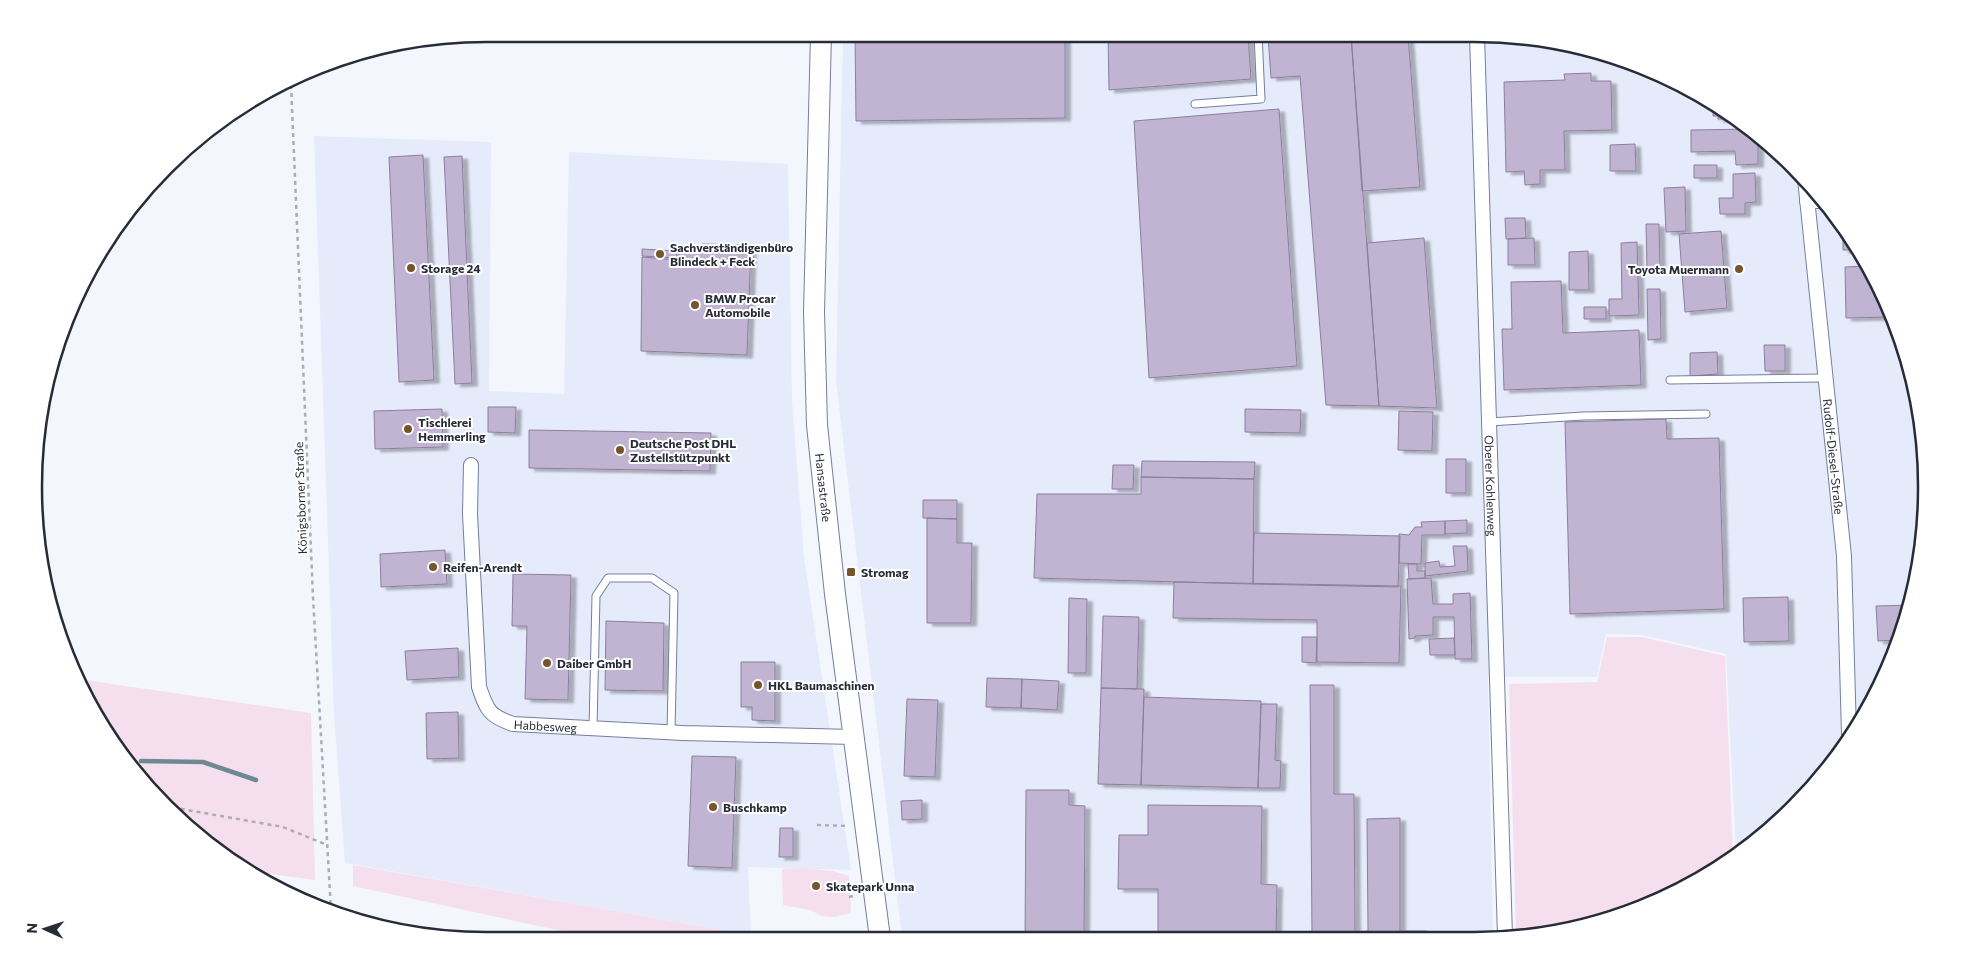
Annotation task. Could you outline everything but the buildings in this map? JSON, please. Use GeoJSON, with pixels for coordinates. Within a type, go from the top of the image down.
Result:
{"type":"FeatureCollection","features":[{"type":"Feature","properties":{"kind":"main road","name":"Hansastraße"},"geometry":{"type":"LineString","coordinates":[[821,42],[814,312],[817,425],[835,594],[879,932]]}},
{"type":"Feature","properties":{"kind":"street","name":"Oberer Kohlenweg"},"geometry":{"type":"LineString","coordinates":[[1477,42],[1505,931]]}},
{"type":"Feature","properties":{"kind":"street","name":"Rudolf-Diesel-Straße"},"geometry":{"type":"LineString","coordinates":[[1806,192],[1844,556],[1849,726]]}},
{"type":"Feature","properties":{"kind":"street"},"geometry":{"type":"LineString","coordinates":[[1807,201],[1814,201]]}},
{"type":"Feature","properties":{"kind":"street","name":"Habbesweg"},"geometry":{"type":"LineString","coordinates":[[471,465],[470,514],[479,687],[485,706],[497,718],[513,724],[671,732],[854,737]]}},
{"type":"Feature","properties":{"kind":"lane"},"geometry":{"type":"LineString","coordinates":[[1195,104],[1261,99],[1258,42]]}},
{"type":"Feature","properties":{"kind":"lane"},"geometry":{"type":"LineString","coordinates":[[1670,380],[1825,378]]}},
{"type":"Feature","properties":{"kind":"lane"},"geometry":{"type":"LineString","coordinates":[[1489,422],[1583,416],[1706,414]]}},
{"type":"Feature","properties":{"kind":"lane"},"geometry":{"type":"LineString","coordinates":[[593,728],[596,596],[608,578],[652,578],[674,593],[671,732]]}},
{"type":"Feature","properties":{"kind":"path","name":"Königsborner Straße"},"geometry":{"type":"LineString","coordinates":[[291,88],[313,597],[330,903]]}},
{"type":"Feature","properties":{"kind":"path"},"geometry":{"type":"LineString","coordinates":[[181,809],[282,827],[327,845]]}},
{"type":"Feature","properties":{"kind":"path"},"geometry":{"type":"LineString","coordinates":[[817,825],[866,826]]}},
{"type":"Feature","properties":{"kind":"shaded area"},"geometry":{"type":"Polygon","coordinates":[[[843,42],[1474,42],[1532,46],[1561,51],[1617,66],[1671,88],[1696,102],[1745,134],[1767,153],[1827,216],[1844,240],[1873,290],[1895,344],[1903,372],[1910,400],[1918,458],[1918,516],[1915,545],[1910,574],[1895,630],[1873,684],[1859,709],[1827,758],[1808,780],[1767,821],[1736,847],[1726,654],[1642,635],[1606,634],[1597,677],[1488,677],[1493,931],[901,932],[836,381],[843,42]]]}},
{"type":"Feature","properties":{"kind":"shaded area"},"geometry":{"type":"Polygon","coordinates":[[[314,136],[491,142],[489,391],[564,394],[569,152],[788,164],[792,401],[804,557],[851,870],[748,867],[751,932],[734,932],[345,863],[334,715],[314,136]]]}},
{"type":"Feature","properties":{"kind":"shaded area"},"geometry":{"type":"Polygon","coordinates":[[[1607,637],[1642,637],[1725,656],[1733,849],[1671,886],[1644,898],[1617,908],[1561,923],[1516,930],[1509,684],[1597,682],[1607,637]]]}},
{"type":"Feature","properties":{"kind":"shaded area"},"geometry":{"type":"Polygon","coordinates":[[[86,680],[311,713],[315,880],[268,874],[216,840],[194,821],[134,758],[117,734],[86,680]]]}},
{"type":"Feature","properties":{"kind":"shaded area"},"geometry":{"type":"Polygon","coordinates":[[[353,865],[734,932],[567,932],[353,886],[353,865]]]}},
{"type":"Feature","properties":{"kind":"shaded area","name":"Skatepark Unna"},"geometry":{"type":"Polygon","coordinates":[[[802,868],[833,871],[849,876],[851,913],[835,917],[822,916],[810,910],[783,905],[782,869],[802,868]]]}},
{"type":"Feature","properties":{"kind":"waterway"},"geometry":{"type":"LineString","coordinates":[[141,761],[203,762],[256,780]]}},
{"type":"Feature","properties":{"kind":"place","name":"Sachverständigenbüro Blindeck + Feck"},"geometry":{"type":"Point","coordinates":[660,254]}},
{"type":"Feature","properties":{"kind":"place","name":"Storage 24"},"geometry":{"type":"Point","coordinates":[411,268]}},
{"type":"Feature","properties":{"kind":"place","name":"Toyota Muermann"},"geometry":{"type":"Point","coordinates":[1739,269]}},
{"type":"Feature","properties":{"kind":"place","name":"BMW Procar Automobile"},"geometry":{"type":"Point","coordinates":[695,305]}},
{"type":"Feature","properties":{"kind":"place","name":"Tischlerei Hemmerling"},"geometry":{"type":"Point","coordinates":[408,429]}},
{"type":"Feature","properties":{"kind":"place","name":"Deutsche Post DHL Zustellstützpunkt"},"geometry":{"type":"Point","coordinates":[620,450]}},
{"type":"Feature","properties":{"kind":"place","name":"Reifen-Arendt"},"geometry":{"type":"Point","coordinates":[433,567]}},
{"type":"Feature","properties":{"kind":"place","name":"Stromag"},"geometry":{"type":"Point","coordinates":[851,572]}},
{"type":"Feature","properties":{"kind":"place","name":"Daiber GmbH"},"geometry":{"type":"Point","coordinates":[547,663]}},
{"type":"Feature","properties":{"kind":"place","name":"HKL Baumaschinen"},"geometry":{"type":"Point","coordinates":[758,685]}},
{"type":"Feature","properties":{"kind":"place","name":"Buschkamp"},"geometry":{"type":"Point","coordinates":[713,807]}},
{"type":"Feature","properties":{"kind":"place","name":"Skatepark Unna"},"geometry":{"type":"Point","coordinates":[816,886]}}]}
